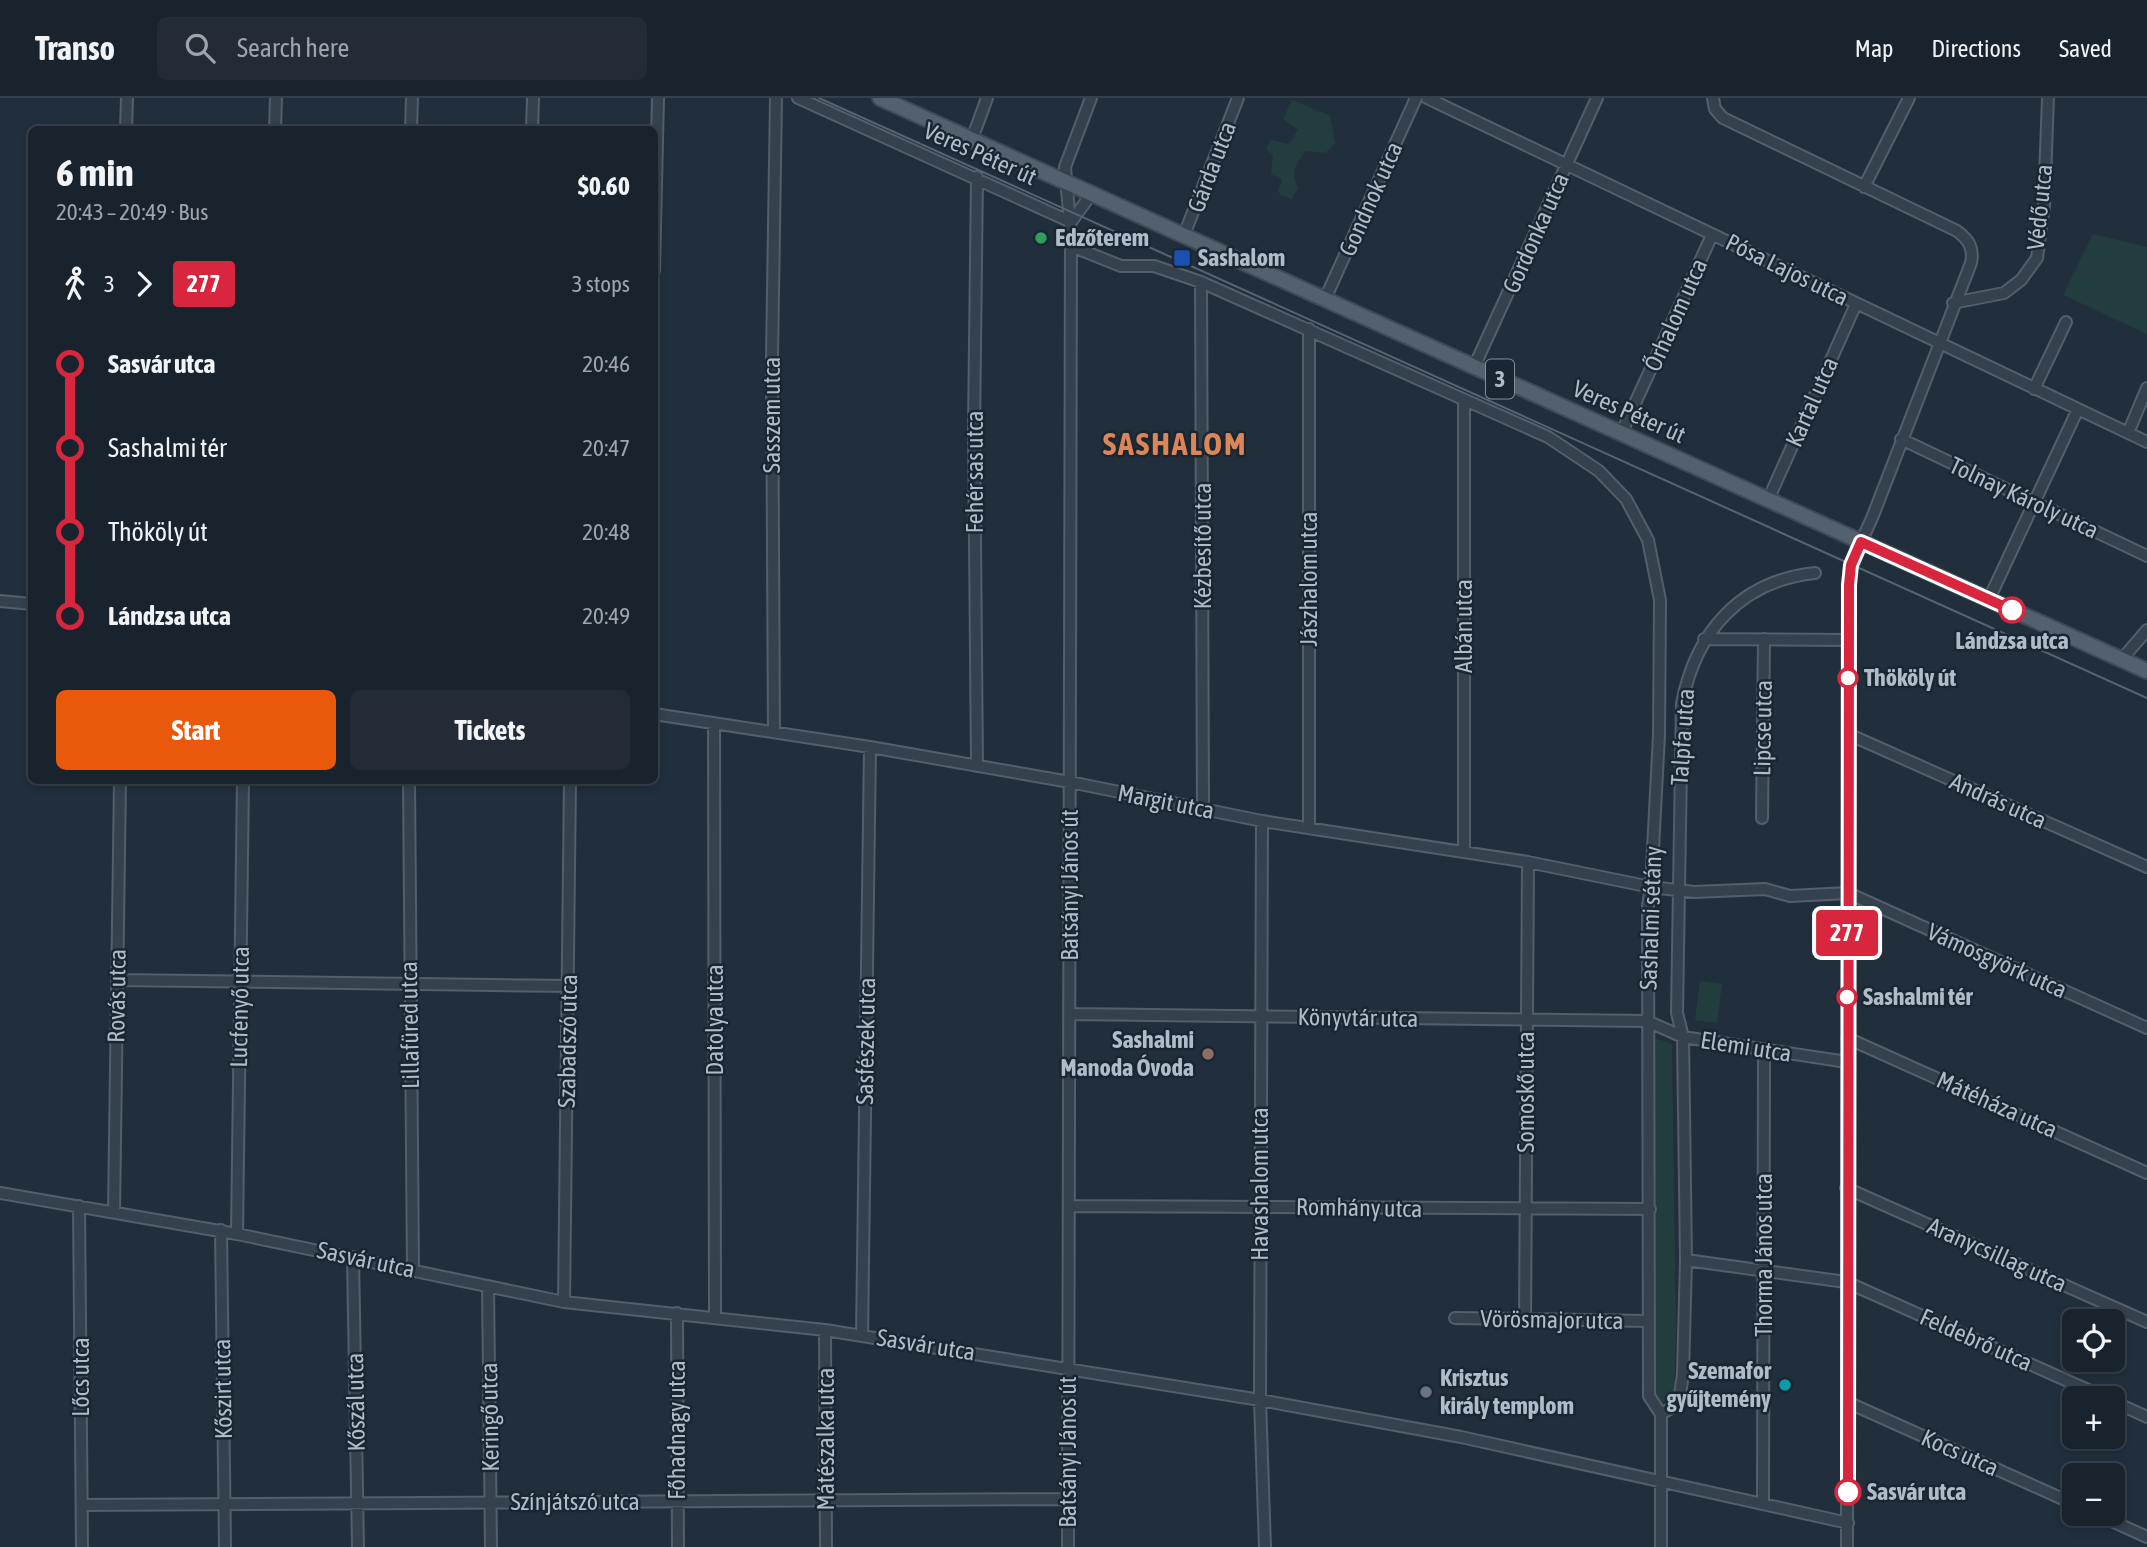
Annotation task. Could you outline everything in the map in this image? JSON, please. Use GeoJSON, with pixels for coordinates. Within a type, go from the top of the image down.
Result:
{"type":"FeatureCollection","features":[{"type":"Feature","properties":{"kind":"main road","name":"Veres Péter út"},"geometry":{"type":"LineString","coordinates":[[880,98],[2147,671]]}},
{"type":"Feature","properties":{"kind":"street"},"geometry":{"type":"LineString","coordinates":[[126,126],[127,98]]}},
{"type":"Feature","properties":{"kind":"street"},"geometry":{"type":"LineString","coordinates":[[275,126],[276,98]]}},
{"type":"Feature","properties":{"kind":"street"},"geometry":{"type":"LineString","coordinates":[[411,126],[412,98]]}},
{"type":"Feature","properties":{"kind":"street"},"geometry":{"type":"LineString","coordinates":[[532,126],[533,98]]}},
{"type":"Feature","properties":{"kind":"street"},"geometry":{"type":"LineString","coordinates":[[657,126],[658,98]]}},
{"type":"Feature","properties":{"kind":"street","name":"Sasszem utca"},"geometry":{"type":"LineString","coordinates":[[774,732],[772,357],[776,98]]}},
{"type":"Feature","properties":{"kind":"street","name":"Veres Péter út"},"geometry":{"type":"LineString","coordinates":[[798,98],[977,177],[1070,222]]}},
{"type":"Feature","properties":{"kind":"street"},"geometry":{"type":"LineString","coordinates":[[972,139],[988,98]]}},
{"type":"Feature","properties":{"kind":"street","name":"Batsányi János út"},"geometry":{"type":"LineString","coordinates":[[1068,1547],[1071,246],[1065,181],[1066,164],[1091,98]]}},
{"type":"Feature","properties":{"kind":"street","name":"Gárda utca"},"geometry":{"type":"LineString","coordinates":[[1184,235],[1238,98]]}},
{"type":"Feature","properties":{"kind":"street","name":"Gondnok utca"},"geometry":{"type":"LineString","coordinates":[[1325,299],[1416,98]]}},
{"type":"Feature","properties":{"kind":"street","name":"Pósa Lajos utca"},"geometry":{"type":"LineString","coordinates":[[1427,98],[2147,442]]}},
{"type":"Feature","properties":{"kind":"street","name":"Gordonka utca"},"geometry":{"type":"LineString","coordinates":[[1474,367],[1597,98]]}},
{"type":"Feature","properties":{"kind":"street"},"geometry":{"type":"LineString","coordinates":[[1713,98],[1715,109],[1723,118],[1957,231],[1968,240],[1972,256],[1851,568],[1848,640],[1846,1188],[1850,1546]]}},
{"type":"Feature","properties":{"kind":"street","name":"Védő utca"},"geometry":{"type":"LineString","coordinates":[[1953,303],[2004,293],[2028,278],[2041,243],[2048,98]]}},
{"type":"Feature","properties":{"kind":"street"},"geometry":{"type":"LineString","coordinates":[[1864,187],[1904,100]]}},
{"type":"Feature","properties":{"kind":"street","name":"Fehér sas utca"},"geometry":{"type":"LineString","coordinates":[[977,177],[977,766]]}},
{"type":"Feature","properties":{"kind":"street"},"geometry":{"type":"LineString","coordinates":[[1070,222],[1092,193]]}},
{"type":"Feature","properties":{"kind":"street","name":"Őrhalom utca"},"geometry":{"type":"LineString","coordinates":[[1622,433],[1712,234]]}},
{"type":"Feature","properties":{"kind":"street"},"geometry":{"type":"LineString","coordinates":[[1071,246],[1121,266],[1154,266],[1201,282],[1464,400]]}},
{"type":"Feature","properties":{"kind":"street","name":"Kézbesítő utca"},"geometry":{"type":"LineString","coordinates":[[1201,282],[1203,810]]}},
{"type":"Feature","properties":{"kind":"street","name":"Kartal utca"},"geometry":{"type":"LineString","coordinates":[[1769,500],[1856,303]]}},
{"type":"Feature","properties":{"kind":"street"},"geometry":{"type":"LineString","coordinates":[[2034,389],[2066,322]]}},
{"type":"Feature","properties":{"kind":"street","name":"Jászhalom utca"},"geometry":{"type":"LineString","coordinates":[[1308,828],[1309,329]]}},
{"type":"Feature","properties":{"kind":"street"},"geometry":{"type":"LineString","coordinates":[[2128,433],[2147,388]]}},
{"type":"Feature","properties":{"kind":"street","name":"Sashalmi sétány"},"geometry":{"type":"LineString","coordinates":[[1464,400],[1548,437],[1599,471],[1626,499],[1641,523],[1652,552],[1660,600],[1659,735],[1648,906],[1648,1321],[1649,1396],[1661,1414],[1661,1547]]}},
{"type":"Feature","properties":{"kind":"street","name":"Albán utca"},"geometry":{"type":"LineString","coordinates":[[1464,400],[1464,852]]}},
{"type":"Feature","properties":{"kind":"street"},"geometry":{"type":"LineString","coordinates":[[1989,600],[2078,409]]}},
{"type":"Feature","properties":{"kind":"street","name":"Tolnay Károly utca"},"geometry":{"type":"LineString","coordinates":[[1901,439],[2147,556]]}},
{"type":"Feature","properties":{"kind":"street","name":"Talpfa utca"},"geometry":{"type":"LineString","coordinates":[[1678,889],[1679,736],[1689,669],[1704,639],[1729,611],[1748,596],[1775,582],[1815,573]]}},
{"type":"Feature","properties":{"kind":"street"},"geometry":{"type":"LineString","coordinates":[[0,601],[28,604]]}},
{"type":"Feature","properties":{"kind":"street"},"geometry":{"type":"LineString","coordinates":[[2122,659],[2147,630]]}},
{"type":"Feature","properties":{"kind":"street"},"geometry":{"type":"LineString","coordinates":[[1704,639],[1848,640]]}},
{"type":"Feature","properties":{"kind":"street","name":"Lipcse utca"},"geometry":{"type":"LineString","coordinates":[[1762,818],[1764,639]]}},
{"type":"Feature","properties":{"kind":"street","name":"Margit utca"},"geometry":{"type":"LineString","coordinates":[[658,716],[870,747],[1070,782],[1262,821],[1528,862],[1651,887],[1678,889]]}},
{"type":"Feature","properties":{"kind":"street","name":"Datolya utca"},"geometry":{"type":"LineString","coordinates":[[714,723],[715,1317]]}},
{"type":"Feature","properties":{"kind":"street","name":"András utca"},"geometry":{"type":"LineString","coordinates":[[1848,734],[2147,867]]}},
{"type":"Feature","properties":{"kind":"street"},"geometry":{"type":"LineString","coordinates":[[1659,735],[1679,736]]}},
{"type":"Feature","properties":{"kind":"street","name":"Sasfészek utca"},"geometry":{"type":"LineString","coordinates":[[862,1336],[870,747]]}},
{"type":"Feature","properties":{"kind":"street","name":"Rovás utca"},"geometry":{"type":"LineString","coordinates":[[114,1212],[120,784]]}},
{"type":"Feature","properties":{"kind":"street","name":"Lucfenyő utca"},"geometry":{"type":"LineString","coordinates":[[237,1234],[243,784]]}},
{"type":"Feature","properties":{"kind":"street","name":"Lillafüred utca"},"geometry":{"type":"LineString","coordinates":[[409,784],[413,1270]]}},
{"type":"Feature","properties":{"kind":"street","name":"Szabadszó utca"},"geometry":{"type":"LineString","coordinates":[[564,1302],[570,986],[570,784]]}},
{"type":"Feature","properties":{"kind":"street","name":"Havashalom utca"},"geometry":{"type":"LineString","coordinates":[[1262,821],[1259,1400],[1265,1547]]}},
{"type":"Feature","properties":{"kind":"street","name":"Somoskő utca"},"geometry":{"type":"LineString","coordinates":[[1525,1321],[1528,862]]}},
{"type":"Feature","properties":{"kind":"street"},"geometry":{"type":"LineString","coordinates":[[1678,889],[1734,892],[1741,895],[1848,893]]}},
{"type":"Feature","properties":{"kind":"street","name":"Sashalmi sétány"},"geometry":{"type":"LineString","coordinates":[[1661,1414],[1671,1408],[1680,1395],[1686,1260],[1683,1037],[1677,1013],[1678,889]]}},
{"type":"Feature","properties":{"kind":"street","name":"Vámosgyörk utca"},"geometry":{"type":"LineString","coordinates":[[1848,893],[2147,1028]]}},
{"type":"Feature","properties":{"kind":"street"},"geometry":{"type":"LineString","coordinates":[[117,980],[570,986]]}},
{"type":"Feature","properties":{"kind":"street","name":"Könyvtár utca"},"geometry":{"type":"LineString","coordinates":[[1070,1014],[1647,1021]]}},
{"type":"Feature","properties":{"kind":"street","name":"Elemi utca"},"geometry":{"type":"LineString","coordinates":[[1647,1021],[1683,1037],[1847,1062]]}},
{"type":"Feature","properties":{"kind":"street","name":"Mátéháza utca"},"geometry":{"type":"LineString","coordinates":[[1847,1038],[2147,1172]]}},
{"type":"Feature","properties":{"kind":"street","name":"Thorma János utca"},"geometry":{"type":"LineString","coordinates":[[1763,1503],[1764,1050]]}},
{"type":"Feature","properties":{"kind":"street","name":"Aranycsillag utca"},"geometry":{"type":"LineString","coordinates":[[1846,1188],[2147,1322]]}},
{"type":"Feature","properties":{"kind":"street","name":"Sasvár utca"},"geometry":{"type":"LineString","coordinates":[[0,1193],[221,1230],[564,1302],[825,1330],[1259,1400],[1461,1437],[1848,1523]]}},
{"type":"Feature","properties":{"kind":"street","name":"Lőcs utca"},"geometry":{"type":"LineString","coordinates":[[79,1206],[82,1547]]}},
{"type":"Feature","properties":{"kind":"street","name":"Romhány utca"},"geometry":{"type":"LineString","coordinates":[[1069,1206],[1650,1209]]}},
{"type":"Feature","properties":{"kind":"street","name":"Kőszirt utca"},"geometry":{"type":"LineString","coordinates":[[221,1230],[225,1547]]}},
{"type":"Feature","properties":{"kind":"street","name":"Kőszál utca"},"geometry":{"type":"LineString","coordinates":[[353,1257],[358,1547]]}},
{"type":"Feature","properties":{"kind":"street","name":"Feldebrő utca"},"geometry":{"type":"LineString","coordinates":[[1686,1260],[1846,1282],[2079,1386]]}},
{"type":"Feature","properties":{"kind":"street","name":"Keringő utca"},"geometry":{"type":"LineString","coordinates":[[488,1287],[491,1547]]}},
{"type":"Feature","properties":{"kind":"street","name":"Főhadnagy utca"},"geometry":{"type":"LineString","coordinates":[[677,1313],[678,1547]]}},
{"type":"Feature","properties":{"kind":"street","name":"Vörösmajor utca"},"geometry":{"type":"LineString","coordinates":[[1455,1318],[1648,1321]]}},
{"type":"Feature","properties":{"kind":"street","name":"Mátészalka utca"},"geometry":{"type":"LineString","coordinates":[[825,1330],[826,1547]]}},
{"type":"Feature","properties":{"kind":"street","name":"Kocs utca"},"geometry":{"type":"LineString","coordinates":[[1847,1402],[2062,1499]]}},
{"type":"Feature","properties":{"kind":"street"},"geometry":{"type":"LineString","coordinates":[[2125,1407],[2147,1417]]}},
{"type":"Feature","properties":{"kind":"street","name":"Színjátszó utca"},"geometry":{"type":"LineString","coordinates":[[82,1505],[1069,1499]]}},
{"type":"Feature","properties":{"kind":"street"},"geometry":{"type":"LineString","coordinates":[[2123,1526],[2147,1537]]}},
{"type":"Feature","properties":{"kind":"green space"},"geometry":{"type":"Polygon","coordinates":[[[1292,100],[1330,116],[1335,143],[1325,153],[1306,151],[1302,156],[1295,173],[1298,189],[1291,199],[1280,195],[1278,190],[1282,180],[1271,174],[1273,155],[1266,149],[1271,140],[1289,144],[1298,130],[1283,119],[1292,100]]]}},
{"type":"Feature","properties":{"kind":"green space"},"geometry":{"type":"Polygon","coordinates":[[[2093,234],[2147,247],[2147,334],[2063,295],[2093,234]]]}},
{"type":"Feature","properties":{"kind":"green space"},"geometry":{"type":"Polygon","coordinates":[[[1700,981],[1722,984],[1717,1023],[1695,1020],[1700,981]]]}},
{"type":"Feature","properties":{"kind":"green space"},"geometry":{"type":"Polygon","coordinates":[[[1651,1037],[1672,1044],[1676,1331],[1674,1393],[1668,1402],[1658,1402],[1652,1394],[1651,1037]]]}},
{"type":"Feature","properties":{"kind":"tram line"},"geometry":{"type":"LineString","coordinates":[[819,98],[2147,698]]}},
{"type":"Feature","properties":{"kind":"bus line","name":"277"},"geometry":{"type":"LineString","coordinates":[[1848,1492],[1846,1282],[1851,565],[1861,542],[2012,610]]}},
{"type":"Feature","properties":{"kind":"place","name":"Edzőterem"},"geometry":{"type":"Point","coordinates":[1041,238]}},
{"type":"Feature","properties":{"kind":"place","name":"Sashalom"},"geometry":{"type":"Point","coordinates":[1182,258]}},
{"type":"Feature","properties":{"kind":"place","name":"Lándzsa utca"},"geometry":{"type":"Point","coordinates":[2012,610]}},
{"type":"Feature","properties":{"kind":"place","name":"Thököly út"},"geometry":{"type":"Point","coordinates":[1848,678]}},
{"type":"Feature","properties":{"kind":"place","name":"Sashalmi tér"},"geometry":{"type":"Point","coordinates":[1847,997]}},
{"type":"Feature","properties":{"kind":"place","name":"Sashalmi Manoda Óvoda"},"geometry":{"type":"Point","coordinates":[1208,1054]}},
{"type":"Feature","properties":{"kind":"place","name":"Szemafor gyűjtemény"},"geometry":{"type":"Point","coordinates":[1785,1385]}},
{"type":"Feature","properties":{"kind":"place","name":"Krisztus király templom"},"geometry":{"type":"Point","coordinates":[1426,1392]}},
{"type":"Feature","properties":{"kind":"place","name":"Sasvár utca"},"geometry":{"type":"Point","coordinates":[1848,1492]}},
{"type":"Feature","properties":{"kind":"district","name":"SASHALOM"},"geometry":{"type":"Point","coordinates":[1175,444]}}]}
